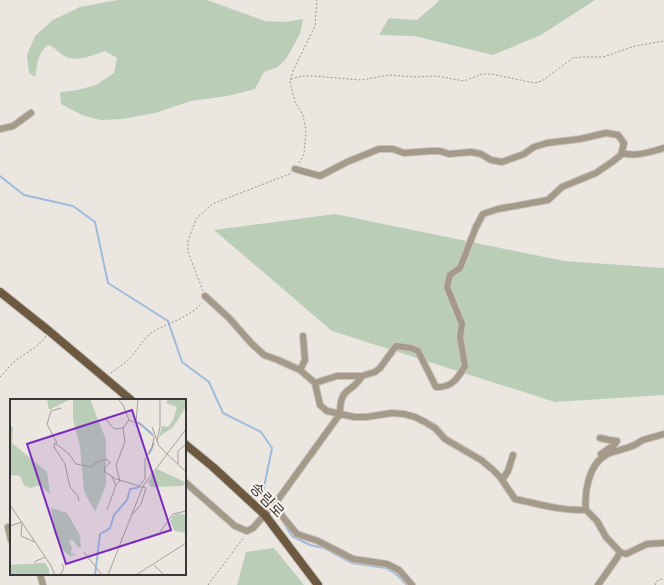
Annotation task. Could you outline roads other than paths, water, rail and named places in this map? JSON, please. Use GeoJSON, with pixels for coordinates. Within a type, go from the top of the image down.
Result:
{"type":"FeatureCollection","features":[{"type":"Feature","properties":{"kind":"main road"},"geometry":{"type":"LineString","coordinates":[[0,292],[49,331],[128,399]]}},
{"type":"Feature","properties":{"kind":"main road","name":"송림로"},"geometry":{"type":"LineString","coordinates":[[186,445],[213,467],[265,515],[318,585]]}},
{"type":"Feature","properties":{"kind":"lane"},"geometry":{"type":"LineString","coordinates":[[0,129],[13,126],[32,113]]}},
{"type":"Feature","properties":{"kind":"lane"},"geometry":{"type":"LineString","coordinates":[[295,169],[320,176],[347,162],[379,149],[393,149],[404,153],[440,151],[449,154],[471,152],[481,154],[491,160],[502,162],[524,154],[534,147],[547,143],[580,139],[606,133],[618,135],[624,143],[621,156],[596,173],[562,187],[548,200],[498,209],[483,214],[476,227],[460,268],[450,276],[447,287],[462,324],[460,337],[465,366],[456,380],[442,387],[436,387],[418,351],[411,348],[396,346],[380,368],[375,372],[362,376],[337,376],[315,383]]}},
{"type":"Feature","properties":{"kind":"lane"},"geometry":{"type":"LineString","coordinates":[[622,153],[629,155],[642,154],[664,148]]}},
{"type":"Feature","properties":{"kind":"lane"},"geometry":{"type":"LineString","coordinates":[[205,296],[229,318],[264,355],[300,370],[315,383],[320,405],[327,410],[340,414],[366,417],[392,413],[415,417],[435,428],[445,439],[492,468],[515,499],[541,504],[559,510],[586,510]]}},
{"type":"Feature","properties":{"kind":"lane"},"geometry":{"type":"LineString","coordinates":[[300,370],[305,360],[303,336]]}},
{"type":"Feature","properties":{"kind":"lane"},"geometry":{"type":"LineString","coordinates":[[186,483],[235,526],[248,530],[252,528],[277,501],[340,414],[340,402],[346,391],[359,381],[362,376]]}},
{"type":"Feature","properties":{"kind":"lane"},"geometry":{"type":"LineString","coordinates":[[598,460],[607,454],[633,446],[643,440],[664,434]]}},
{"type":"Feature","properties":{"kind":"lane"},"geometry":{"type":"LineString","coordinates":[[600,438],[617,440],[614,445],[601,454],[592,471],[585,503],[586,510],[597,522],[606,537],[620,552],[626,554],[647,544],[664,543]]}},
{"type":"Feature","properties":{"kind":"lane"},"geometry":{"type":"LineString","coordinates":[[502,480],[508,471],[513,455]]}},
{"type":"Feature","properties":{"kind":"lane"},"geometry":{"type":"LineString","coordinates":[[277,501],[282,516],[297,534],[318,541],[353,559],[387,564],[399,570],[412,585]]}},
{"type":"Feature","properties":{"kind":"lane"},"geometry":{"type":"LineString","coordinates":[[8,527],[10,536]]}},
{"type":"Feature","properties":{"kind":"lane"},"geometry":{"type":"LineString","coordinates":[[598,585],[620,552]]}},
{"type":"Feature","properties":{"kind":"lane"},"geometry":{"type":"LineString","coordinates":[[40,575],[43,585]]}},
{"type":"Feature","properties":{"kind":"waterway"},"geometry":{"type":"LineString","coordinates":[[0,176],[24,195],[73,206],[95,222],[108,283],[168,321],[182,362],[209,382],[223,413],[261,432],[272,448],[263,492],[279,516]]}},
{"type":"Feature","properties":{"kind":"waterway"},"geometry":{"type":"LineString","coordinates":[[283,522],[292,536],[310,545],[324,548],[352,563],[386,568],[396,574],[407,585]]}}]}
